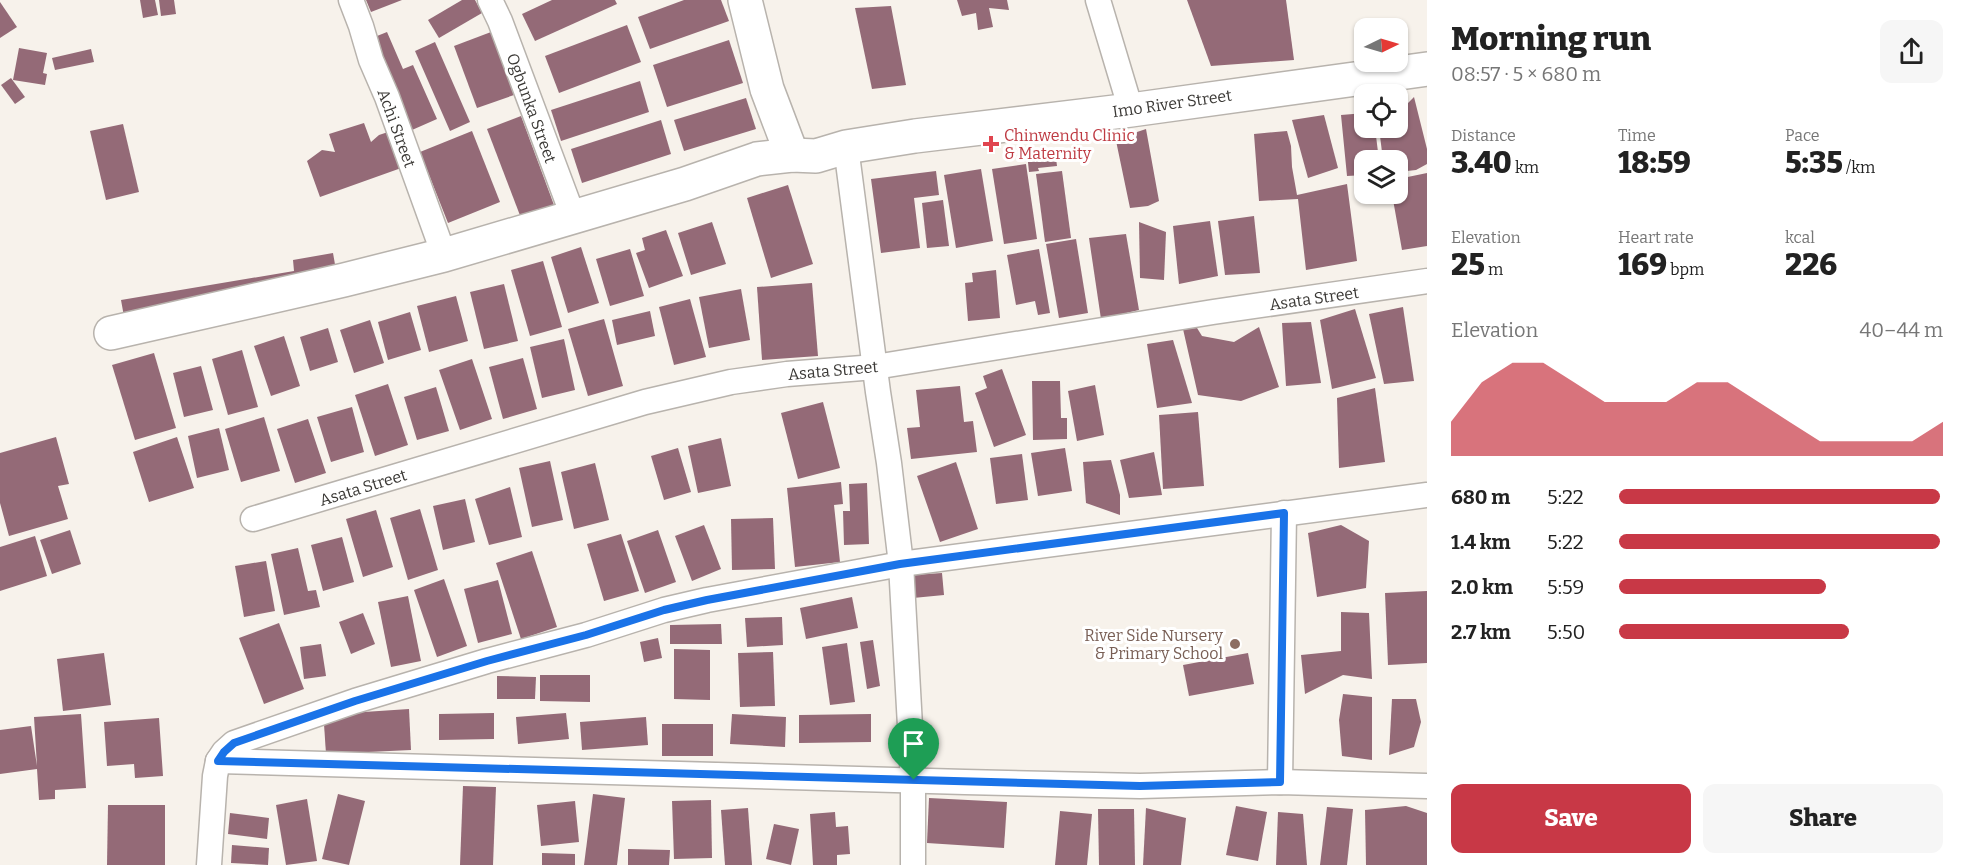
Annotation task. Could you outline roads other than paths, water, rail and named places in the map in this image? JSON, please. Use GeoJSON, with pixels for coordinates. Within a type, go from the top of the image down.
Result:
{"type":"FeatureCollection","features":[{"type":"Feature","properties":{"kind":"street","name":"Achi Street"},"geometry":{"type":"LineString","coordinates":[[351,0],[444,255]]}},
{"type":"Feature","properties":{"kind":"street","name":"Ogbunka Street"},"geometry":{"type":"LineString","coordinates":[[490,0],[500,21],[573,216]]}},
{"type":"Feature","properties":{"kind":"street"},"geometry":{"type":"LineString","coordinates":[[745,0],[767,89],[792,155]]}},
{"type":"Feature","properties":{"kind":"street"},"geometry":{"type":"LineString","coordinates":[[1098,0],[1131,110]]}},
{"type":"Feature","properties":{"kind":"street","name":"Imo River Street"},"geometry":{"type":"LineString","coordinates":[[111,333],[444,255],[685,184],[757,159],[792,155],[816,156],[846,147],[927,135],[1131,110],[1427,69]]}},
{"type":"Feature","properties":{"kind":"street"},"geometry":{"type":"LineString","coordinates":[[846,147],[889,463],[900,564],[914,780],[913,865]]}},
{"type":"Feature","properties":{"kind":"street","name":"Asata Street"},"geometry":{"type":"LineString","coordinates":[[253,519],[645,402],[705,387],[787,374],[875,367],[1202,314],[1427,281]]}},
{"type":"Feature","properties":{"kind":"street"},"geometry":{"type":"LineString","coordinates":[[209,865],[214,776],[218,761],[224,752],[234,743],[355,701],[487,661],[586,635],[664,610],[707,600],[900,564],[1427,495]]}},
{"type":"Feature","properties":{"kind":"street"},"geometry":{"type":"LineString","coordinates":[[1280,782],[1284,513]]}},
{"type":"Feature","properties":{"kind":"street"},"geometry":{"type":"LineString","coordinates":[[218,761],[1140,786],[1280,782],[1427,786]]}},
{"type":"Feature","properties":{"kind":"place","name":"Chinwendu Clinic & Maternity"},"geometry":{"type":"Point","coordinates":[991,144]}},
{"type":"Feature","properties":{"kind":"place","name":"River Side Nursery & Primary School"},"geometry":{"type":"Point","coordinates":[1235,644]}}]}
